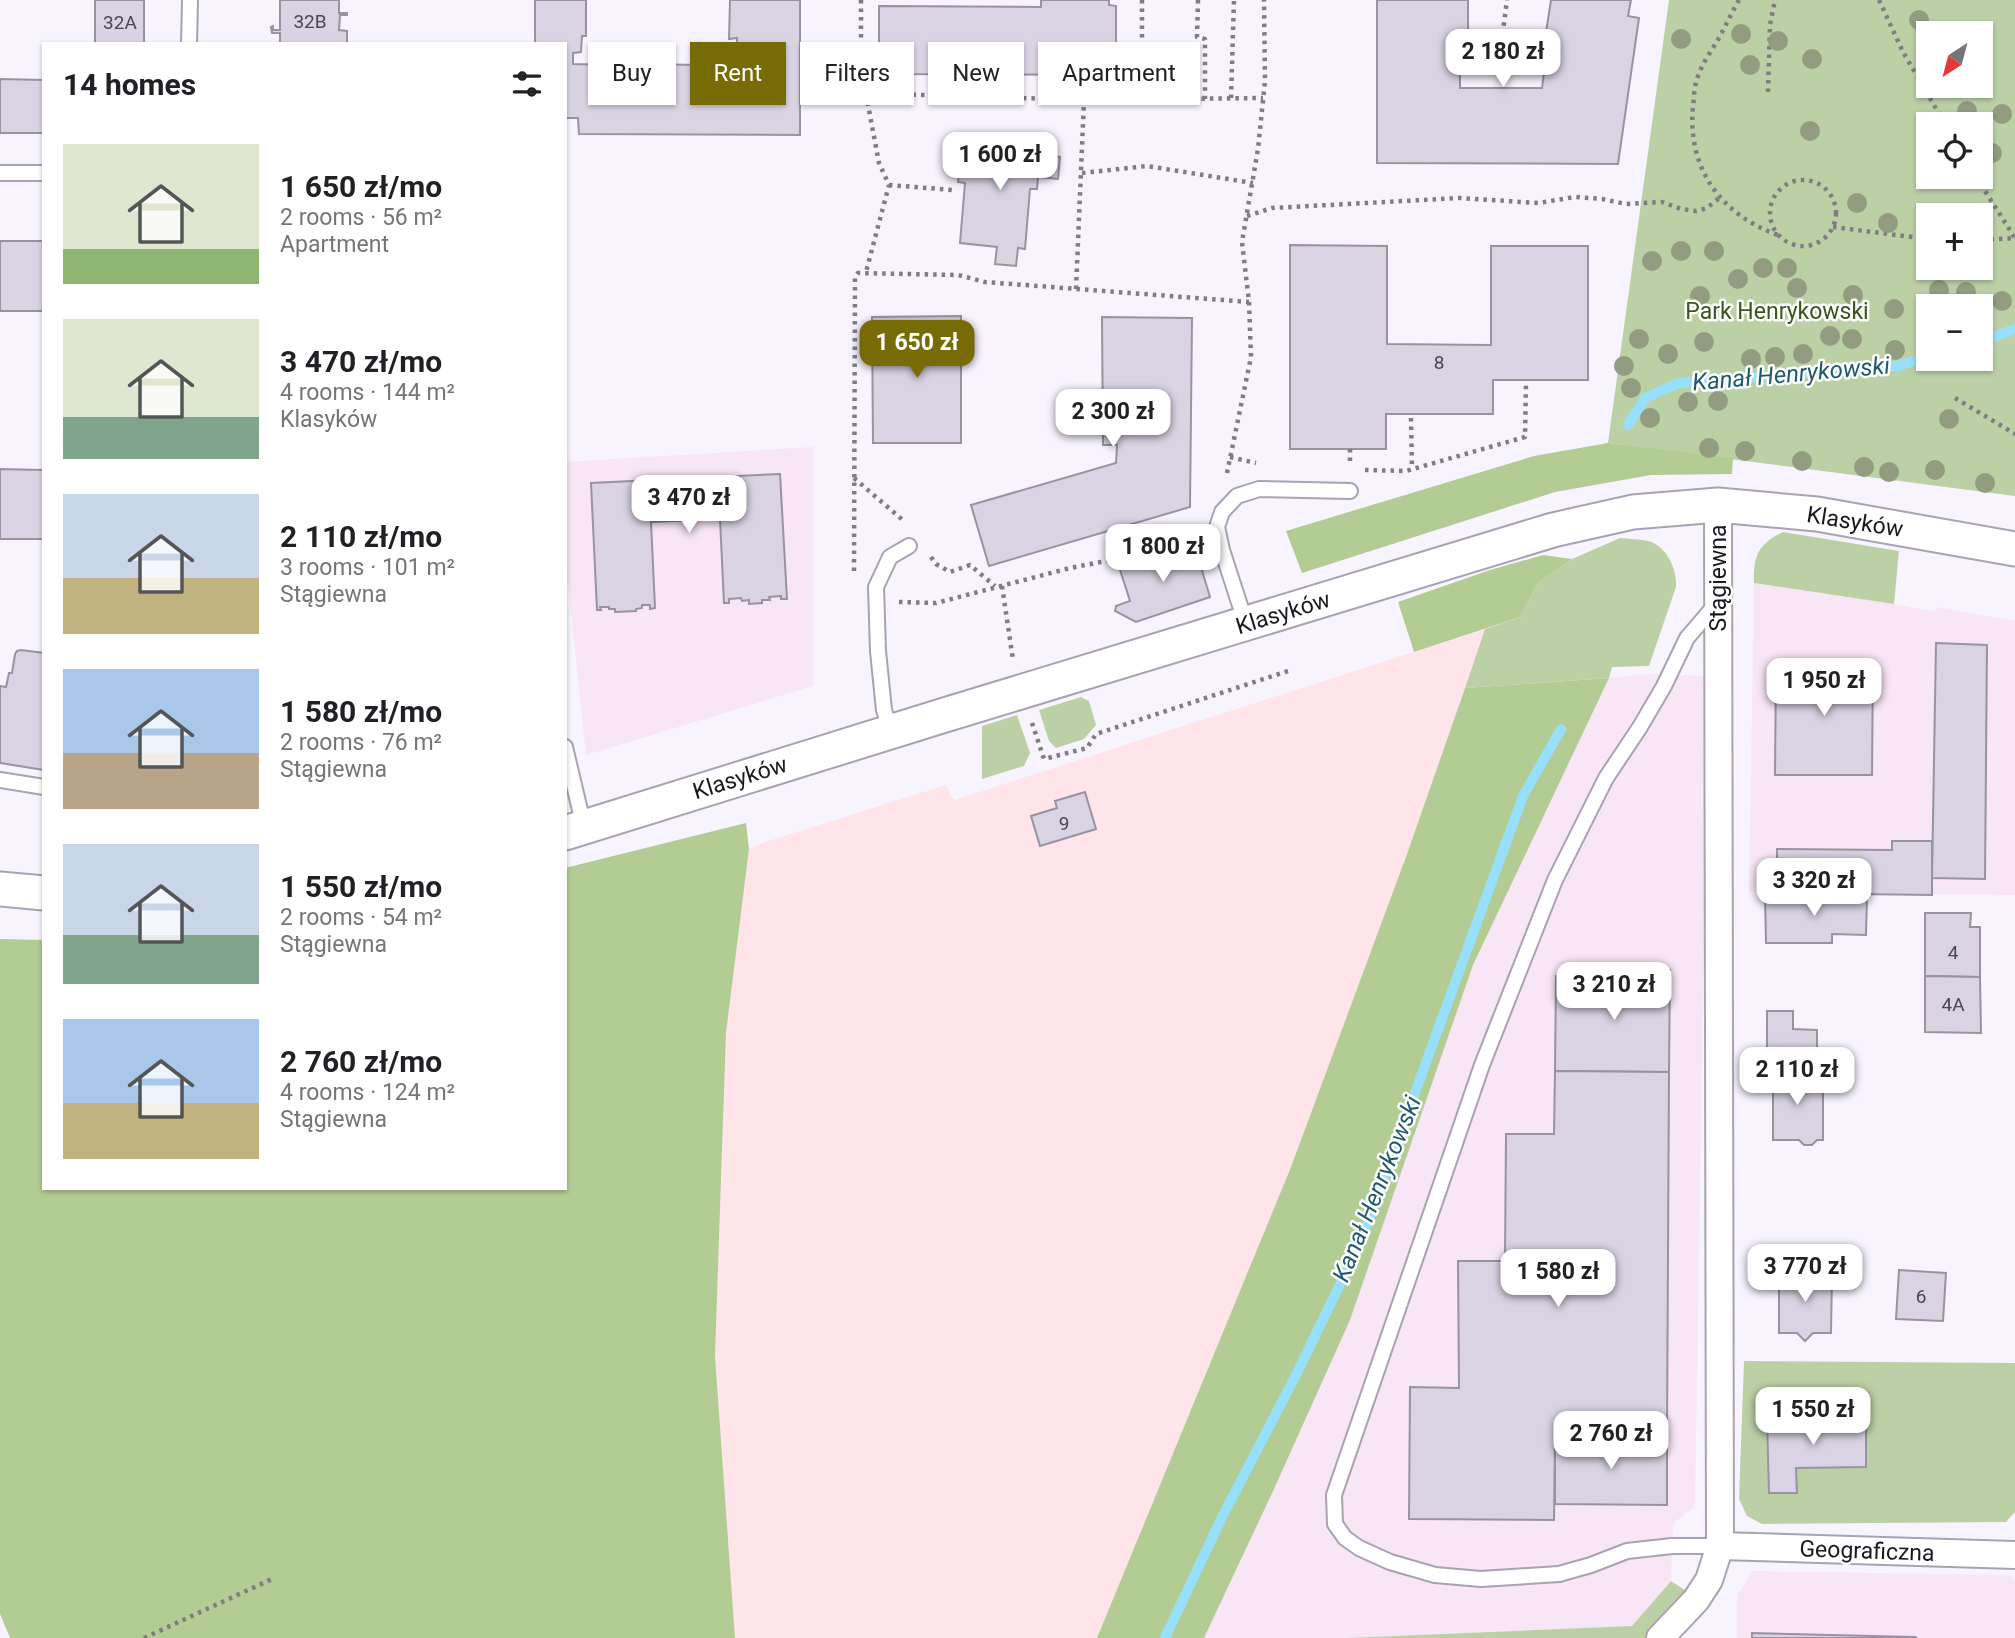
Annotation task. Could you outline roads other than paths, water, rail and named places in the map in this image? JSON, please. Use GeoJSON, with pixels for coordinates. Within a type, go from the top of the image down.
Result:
{"type":"FeatureCollection","features":[{"type":"Feature","properties":{"kind":"street","name":"Klasyków"},"geometry":{"type":"LineString","coordinates":[[575,830],[1553,530],[1633,512],[1718,505],[1817,514],[2015,549]]}},
{"type":"Feature","properties":{"kind":"street","name":"Stągiewna"},"geometry":{"type":"LineString","coordinates":[[1660,1638],[1696,1601],[1710,1580],[1720,1546],[1718,505]]}},
{"type":"Feature","properties":{"kind":"street"},"geometry":{"type":"LineString","coordinates":[[0,889],[42,893]]}},
{"type":"Feature","properties":{"kind":"street","name":"Geograficzna"},"geometry":{"type":"LineString","coordinates":[[1720,1546],[2015,1555]]}},
{"type":"Feature","properties":{"kind":"lane"},"geometry":{"type":"LineString","coordinates":[[189,42],[190,0]]}},
{"type":"Feature","properties":{"kind":"lane"},"geometry":{"type":"LineString","coordinates":[[0,173],[42,173]]}},
{"type":"Feature","properties":{"kind":"lane"},"geometry":{"type":"LineString","coordinates":[[1246,624],[1217,527],[1222,512],[1237,496],[1259,489],[1350,491]]}},
{"type":"Feature","properties":{"kind":"lane"},"geometry":{"type":"LineString","coordinates":[[891,731],[884,710],[878,651],[876,587],[890,557],[909,546]]}},
{"type":"Feature","properties":{"kind":"lane"},"geometry":{"type":"LineString","coordinates":[[1718,601],[1687,639],[1646,717],[1606,778],[1555,880],[1482,1065],[1334,1495],[1335,1524],[1345,1538],[1359,1548],[1390,1562],[1435,1575],[1481,1579],[1559,1574],[1627,1551],[1672,1546],[1720,1546]]}},
{"type":"Feature","properties":{"kind":"lane"},"geometry":{"type":"LineString","coordinates":[[567,764],[575,830]]}},
{"type":"Feature","properties":{"kind":"lane"},"geometry":{"type":"LineString","coordinates":[[0,779],[42,787]]}},
{"type":"Feature","properties":{"kind":"waterway","name":"Kanał Henrykowski"},"geometry":{"type":"LineString","coordinates":[[1993,337],[2015,329]]}},
{"type":"Feature","properties":{"kind":"waterway","name":"Kanał Henrykowski"},"geometry":{"type":"LineString","coordinates":[[1628,425],[1645,398],[1678,383],[1897,366],[1916,360]]}},
{"type":"Feature","properties":{"kind":"waterway","name":"Kanał Henrykowski"},"geometry":{"type":"LineString","coordinates":[[1165,1638],[1221,1519],[1296,1375],[1361,1241],[1523,796],[1561,729]]}},
{"type":"Feature","properties":{"kind":"park label","name":"Park Henrykowski"},"geometry":{"type":"Point","coordinates":[1777,311]}}]}
